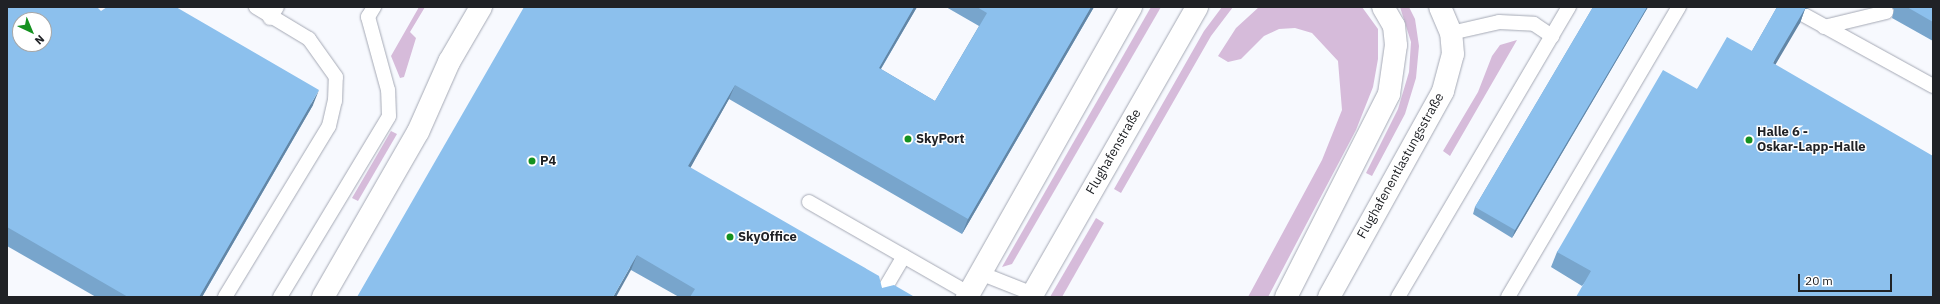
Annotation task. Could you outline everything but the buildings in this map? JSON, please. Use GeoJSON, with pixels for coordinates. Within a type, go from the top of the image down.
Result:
{"type":"FeatureCollection","features":[{"type":"Feature","properties":{"kind":"main road"},"geometry":{"type":"LineString","coordinates":[[323,297],[418,132],[449,62],[481,7]]}},
{"type":"Feature","properties":{"kind":"main road","name":"Flughafenstraße"},"geometry":{"type":"LineString","coordinates":[[1032,296],[1197,7]]}},
{"type":"Feature","properties":{"kind":"main road"},"geometry":{"type":"LineString","coordinates":[[1286,297],[1389,94],[1396,45],[1394,26],[1383,7]]}},
{"type":"Feature","properties":{"kind":"main road","name":"Flughafenentlastungsstraße"},"geometry":{"type":"LineString","coordinates":[[1329,297],[1443,90],[1453,54],[1451,33],[1440,7]]}},
{"type":"Feature","properties":{"kind":"main road"},"geometry":{"type":"LineString","coordinates":[[1451,33],[1458,7]]}},
{"type":"Feature","properties":{"kind":"main road"},"geometry":{"type":"LineString","coordinates":[[968,295],[1129,10]]}},
{"type":"Feature","properties":{"kind":"lane"},"geometry":{"type":"LineString","coordinates":[[225,297],[329,126],[335,101],[336,77],[309,39],[274,13],[256,7]]}},
{"type":"Feature","properties":{"kind":"lane"},"geometry":{"type":"LineString","coordinates":[[280,297],[389,116],[388,90],[368,16],[374,7]]}},
{"type":"Feature","properties":{"kind":"lane"},"geometry":{"type":"LineString","coordinates":[[1398,297],[1569,7]]}},
{"type":"Feature","properties":{"kind":"lane"},"geometry":{"type":"LineString","coordinates":[[1508,297],[1679,7]]}},
{"type":"Feature","properties":{"kind":"lane"},"geometry":{"type":"LineString","coordinates":[[1824,27],[1886,12]]}},
{"type":"Feature","properties":{"kind":"lane"},"geometry":{"type":"LineString","coordinates":[[1804,15],[1933,86]]}},
{"type":"Feature","properties":{"kind":"lane"},"geometry":{"type":"LineString","coordinates":[[1451,33],[1499,22],[1534,24],[1552,36]]}},
{"type":"Feature","properties":{"kind":"lane"},"geometry":{"type":"LineString","coordinates":[[809,202],[904,256],[968,295]]}},
{"type":"Feature","properties":{"kind":"lane"},"geometry":{"type":"LineString","coordinates":[[881,295],[904,256]]}},
{"type":"Feature","properties":{"kind":"lane"},"geometry":{"type":"LineString","coordinates":[[980,273],[1032,296]]}},
{"type":"Feature","properties":{"kind":"shaded area"},"geometry":{"type":"Polygon","coordinates":[[[419,7],[425,7],[410,32],[416,38],[404,77],[400,78],[391,56],[419,7]]]}},
{"type":"Feature","properties":{"kind":"shaded area"},"geometry":{"type":"Polygon","coordinates":[[[1151,7],[1161,7],[1012,264],[1002,267],[1151,7]]]}},
{"type":"Feature","properties":{"kind":"shaded area"},"geometry":{"type":"Polygon","coordinates":[[[1222,7],[1233,7],[1211,36],[1121,193],[1114,189],[1204,31],[1222,7]]]}},
{"type":"Feature","properties":{"kind":"shaded area"},"geometry":{"type":"Polygon","coordinates":[[[1259,7],[1362,7],[1378,29],[1378,59],[1373,87],[1356,130],[1268,297],[1248,297],[1322,160],[1342,110],[1338,61],[1312,33],[1295,28],[1279,29],[1264,36],[1241,59],[1228,62],[1218,56],[1236,28],[1259,7]]]}},
{"type":"Feature","properties":{"kind":"shaded area"},"geometry":{"type":"Polygon","coordinates":[[[1400,7],[1409,7],[1415,19],[1419,46],[1416,78],[1405,114],[1372,176],[1366,173],[1398,109],[1409,72],[1411,42],[1400,7]]]}},
{"type":"Feature","properties":{"kind":"shaded area"},"geometry":{"type":"Polygon","coordinates":[[[1517,40],[1450,156],[1443,151],[1478,92],[1492,56],[1500,45],[1517,40]]]}},
{"type":"Feature","properties":{"kind":"shaded area"},"geometry":{"type":"Polygon","coordinates":[[[391,131],[397,134],[358,201],[352,198],[391,131]]]}},
{"type":"Feature","properties":{"kind":"shaded area"},"geometry":{"type":"Polygon","coordinates":[[[1096,218],[1104,223],[1062,297],[1050,297],[1096,218]]]}},
{"type":"Feature","properties":{"kind":"place","name":"SkyPort"},"geometry":{"type":"Point","coordinates":[908,139]}},
{"type":"Feature","properties":{"kind":"place","name":"Halle 6 - Oskar-Lapp-Halle"},"geometry":{"type":"Point","coordinates":[1749,140]}},
{"type":"Feature","properties":{"kind":"place","name":"P4"},"geometry":{"type":"Point","coordinates":[532,161]}},
{"type":"Feature","properties":{"kind":"place","name":"SkyOffice"},"geometry":{"type":"Point","coordinates":[730,237]}}]}
